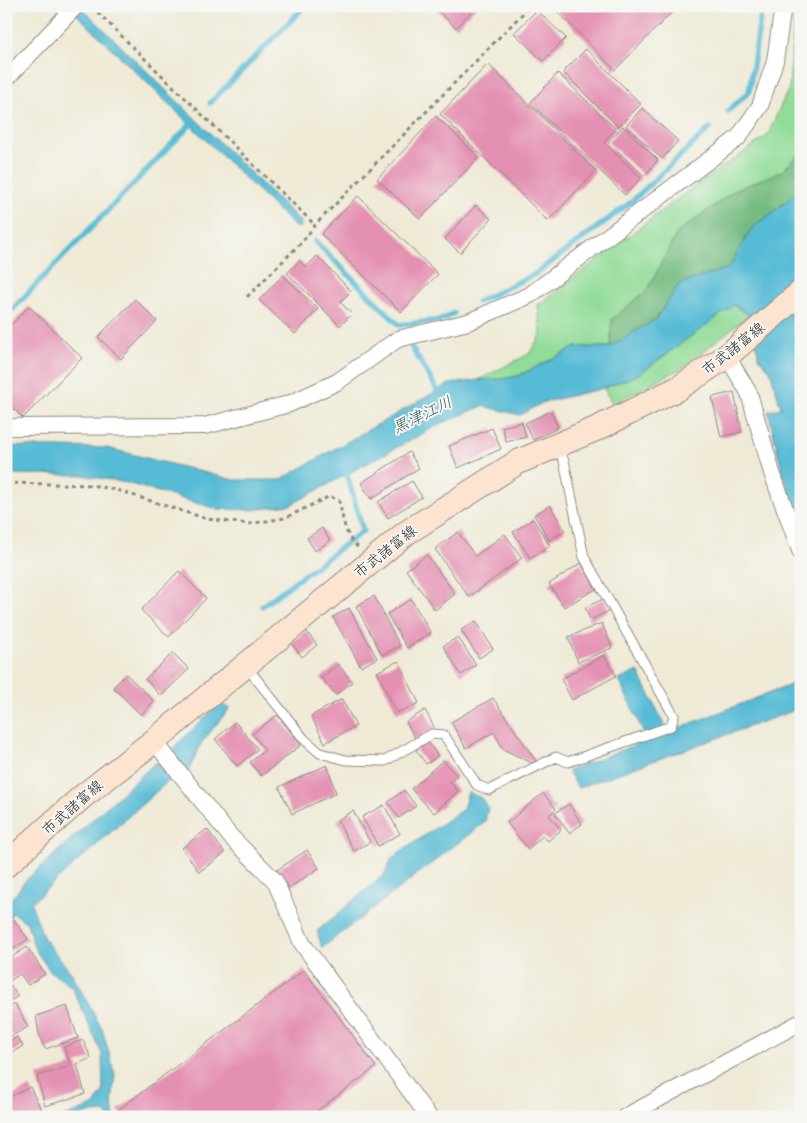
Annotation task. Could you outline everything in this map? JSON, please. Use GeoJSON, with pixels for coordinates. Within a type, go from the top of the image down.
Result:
{"type":"FeatureCollection","features":[{"type":"Feature","properties":{"kind":"main road","name":"市武諸富線"},"geometry":{"type":"LineString","coordinates":[[6,865],[82,796],[159,748],[246,665],[406,533],[518,462],[598,428],[677,389],[727,356],[801,292]]}},
{"type":"Feature","properties":{"kind":"street"},"geometry":{"type":"LineString","coordinates":[[6,427],[205,426],[289,404],[337,382],[398,339],[468,322],[530,295],[738,138],[760,106],[775,61],[783,6]]}},
{"type":"Feature","properties":{"kind":"street"},"geometry":{"type":"LineString","coordinates":[[6,79],[72,10]]}},
{"type":"Feature","properties":{"kind":"street"},"geometry":{"type":"LineString","coordinates":[[727,356],[749,393],[772,473],[801,553]]}},
{"type":"Feature","properties":{"kind":"street"},"geometry":{"type":"LineString","coordinates":[[159,748],[230,836],[275,881],[302,943],[429,1117]]}},
{"type":"Feature","properties":{"kind":"street"},"geometry":{"type":"LineString","coordinates":[[625,1117],[801,1022]]}},
{"type":"Feature","properties":{"kind":"lane"},"geometry":{"type":"LineString","coordinates":[[246,665],[304,739],[320,753],[346,760],[385,761],[432,734],[444,735],[476,785],[489,790],[556,756],[568,762],[671,726],[674,716],[584,557],[564,461],[556,446]]}},
{"type":"Feature","properties":{"kind":"path"},"geometry":{"type":"LineString","coordinates":[[91,6],[315,225]]}},
{"type":"Feature","properties":{"kind":"path"},"geometry":{"type":"LineString","coordinates":[[247,297],[303,242],[315,225],[530,6]]}},
{"type":"Feature","properties":{"kind":"path"},"geometry":{"type":"LineString","coordinates":[[6,483],[92,485],[120,491],[207,519],[248,524],[285,518],[330,496],[339,501],[347,533],[354,544]]}},
{"type":"Feature","properties":{"kind":"green space"},"geometry":{"type":"Polygon","coordinates":[[[795,6],[801,6],[801,152],[782,171],[735,190],[677,233],[648,289],[613,319],[610,347],[576,347],[518,376],[478,380],[529,354],[541,335],[538,305],[681,196],[767,136],[789,88],[795,6]]]}},
{"type":"Feature","properties":{"kind":"green space"},"geometry":{"type":"Polygon","coordinates":[[[801,152],[801,188],[751,229],[729,268],[679,284],[656,319],[610,347],[612,319],[648,289],[677,233],[735,190],[782,171],[801,152]]]}},
{"type":"Feature","properties":{"kind":"green space"},"geometry":{"type":"Polygon","coordinates":[[[733,305],[749,315],[682,368],[612,404],[604,388],[639,374],[733,305]]]}},
{"type":"Feature","properties":{"kind":"water"},"geometry":{"type":"Polygon","coordinates":[[[68,6],[80,6],[301,222],[301,227],[295,227],[68,6]]]}},
{"type":"Feature","properties":{"kind":"water","name":"黒津江川"},"geometry":{"type":"Polygon","coordinates":[[[801,188],[801,264],[795,275],[801,291],[801,523],[783,474],[768,411],[781,408],[770,370],[759,358],[749,315],[734,305],[639,374],[604,388],[544,402],[520,415],[483,406],[442,423],[290,505],[252,510],[217,509],[127,483],[82,475],[6,474],[6,446],[107,448],[234,480],[280,480],[449,384],[518,376],[576,347],[610,347],[656,319],[679,284],[729,268],[751,229],[801,188]]]}},
{"type":"Feature","properties":{"kind":"water"},"geometry":{"type":"Polygon","coordinates":[[[638,671],[668,732],[801,681],[801,708],[578,788],[568,771],[647,740],[619,680],[638,671]]]}},
{"type":"Feature","properties":{"kind":"water"},"geometry":{"type":"Polygon","coordinates":[[[219,704],[230,708],[202,742],[189,770],[183,768],[31,903],[44,939],[72,974],[102,1029],[115,1074],[112,1105],[115,1117],[109,1117],[105,1112],[88,1113],[81,1117],[64,1117],[93,1106],[103,1092],[102,1054],[72,987],[51,972],[35,950],[27,923],[14,913],[6,917],[6,902],[16,894],[24,882],[155,763],[162,763],[173,755],[174,747],[219,704]]]}},
{"type":"Feature","properties":{"kind":"water"},"geometry":{"type":"Polygon","coordinates":[[[468,792],[481,798],[488,807],[485,822],[322,948],[317,931],[384,875],[392,858],[463,809],[468,792]]]}},
{"type":"Feature","properties":{"kind":"building"},"geometry":{"type":"Polygon","coordinates":[[[433,6],[477,6],[456,28],[433,6]]]}},
{"type":"Feature","properties":{"kind":"building"},"geometry":{"type":"Polygon","coordinates":[[[552,6],[678,6],[615,70],[552,6]]]}},
{"type":"Feature","properties":{"kind":"building"},"geometry":{"type":"Polygon","coordinates":[[[537,10],[566,38],[543,61],[514,33],[537,10]]]}},
{"type":"Feature","properties":{"kind":"building"},"geometry":{"type":"Polygon","coordinates":[[[586,49],[641,104],[618,127],[563,72],[586,49]]]}},
{"type":"Feature","properties":{"kind":"building"},"geometry":{"type":"Polygon","coordinates":[[[488,64],[596,171],[548,221],[440,114],[488,64]]]}},
{"type":"Feature","properties":{"kind":"building"},"geometry":{"type":"Polygon","coordinates":[[[558,73],[616,129],[604,142],[641,178],[625,195],[530,103],[558,73]]]}},
{"type":"Feature","properties":{"kind":"building"},"geometry":{"type":"Polygon","coordinates":[[[642,108],[678,141],[662,159],[626,126],[642,108]]]}},
{"type":"Feature","properties":{"kind":"building"},"geometry":{"type":"Polygon","coordinates":[[[436,116],[479,157],[420,219],[377,179],[436,116]]]}},
{"type":"Feature","properties":{"kind":"building"},"geometry":{"type":"Polygon","coordinates":[[[623,126],[658,160],[644,176],[608,142],[623,126]]]}},
{"type":"Feature","properties":{"kind":"building"},"geometry":{"type":"Polygon","coordinates":[[[358,196],[438,274],[401,312],[321,234],[358,196]]]}},
{"type":"Feature","properties":{"kind":"building"},"geometry":{"type":"Polygon","coordinates":[[[476,205],[491,219],[460,253],[445,239],[476,205]]]}},
{"type":"Feature","properties":{"kind":"building"},"geometry":{"type":"Polygon","coordinates":[[[317,256],[351,291],[340,302],[352,314],[340,326],[287,273],[299,261],[306,267],[317,256]]]}},
{"type":"Feature","properties":{"kind":"building"},"geometry":{"type":"Polygon","coordinates":[[[283,275],[318,309],[295,334],[259,300],[283,275]]]}},
{"type":"Feature","properties":{"kind":"building"},"geometry":{"type":"Polygon","coordinates":[[[135,299],[157,321],[121,359],[98,337],[135,299]]]}},
{"type":"Feature","properties":{"kind":"building"},"geometry":{"type":"Polygon","coordinates":[[[29,306],[82,358],[23,418],[6,401],[6,330],[29,306]]]}},
{"type":"Feature","properties":{"kind":"building"},"geometry":{"type":"Polygon","coordinates":[[[734,392],[742,432],[721,437],[712,397],[734,392]]]}},
{"type":"Feature","properties":{"kind":"building"},"geometry":{"type":"Polygon","coordinates":[[[551,411],[558,428],[533,440],[525,423],[551,411]]]}},
{"type":"Feature","properties":{"kind":"building"},"geometry":{"type":"Polygon","coordinates":[[[522,422],[526,437],[506,442],[502,427],[522,422]]]}},
{"type":"Feature","properties":{"kind":"building"},"geometry":{"type":"Polygon","coordinates":[[[492,428],[501,449],[458,468],[449,446],[492,428]]]}},
{"type":"Feature","properties":{"kind":"building"},"geometry":{"type":"Polygon","coordinates":[[[409,452],[419,468],[371,499],[361,483],[409,452]]]}},
{"type":"Feature","properties":{"kind":"building"},"geometry":{"type":"Polygon","coordinates":[[[412,481],[422,497],[388,518],[378,502],[412,481]]]}},
{"type":"Feature","properties":{"kind":"building"},"geometry":{"type":"Polygon","coordinates":[[[550,505],[565,531],[549,540],[534,515],[550,505]]]}},
{"type":"Feature","properties":{"kind":"building"},"geometry":{"type":"Polygon","coordinates":[[[533,519],[550,546],[530,558],[513,532],[533,519]]]}},
{"type":"Feature","properties":{"kind":"building"},"geometry":{"type":"Polygon","coordinates":[[[322,528],[330,541],[315,551],[307,538],[322,528]]]}},
{"type":"Feature","properties":{"kind":"building"},"geometry":{"type":"Polygon","coordinates":[[[458,532],[475,556],[505,534],[522,558],[469,597],[435,549],[458,532]]]}},
{"type":"Feature","properties":{"kind":"building"},"geometry":{"type":"Polygon","coordinates":[[[427,555],[455,594],[435,610],[406,570],[427,555]]]}},
{"type":"Feature","properties":{"kind":"building"},"geometry":{"type":"Polygon","coordinates":[[[581,563],[596,589],[564,607],[549,584],[581,563]]]}},
{"type":"Feature","properties":{"kind":"building"},"geometry":{"type":"Polygon","coordinates":[[[179,571],[206,598],[169,637],[141,610],[179,571]]]}},
{"type":"Feature","properties":{"kind":"building"},"geometry":{"type":"Polygon","coordinates":[[[374,596],[400,646],[382,655],[356,606],[374,596]]]}},
{"type":"Feature","properties":{"kind":"building"},"geometry":{"type":"Polygon","coordinates":[[[411,599],[431,633],[407,648],[387,614],[411,599]]]}},
{"type":"Feature","properties":{"kind":"building"},"geometry":{"type":"Polygon","coordinates":[[[604,599],[609,611],[590,620],[585,607],[604,599]]]}},
{"type":"Feature","properties":{"kind":"building"},"geometry":{"type":"Polygon","coordinates":[[[349,608],[377,658],[361,667],[333,617],[349,608]]]}},
{"type":"Feature","properties":{"kind":"building"},"geometry":{"type":"Polygon","coordinates":[[[476,621],[493,649],[479,658],[461,630],[476,621]]]}},
{"type":"Feature","properties":{"kind":"building"},"geometry":{"type":"Polygon","coordinates":[[[602,623],[612,648],[578,662],[568,637],[602,623]]]}},
{"type":"Feature","properties":{"kind":"building"},"geometry":{"type":"Polygon","coordinates":[[[306,631],[317,645],[302,657],[291,643],[306,631]]]}},
{"type":"Feature","properties":{"kind":"building"},"geometry":{"type":"Polygon","coordinates":[[[458,637],[476,665],[461,675],[443,646],[458,637]]]}},
{"type":"Feature","properties":{"kind":"building"},"geometry":{"type":"Polygon","coordinates":[[[173,653],[189,669],[161,696],[145,679],[173,653]]]}},
{"type":"Feature","properties":{"kind":"building"},"geometry":{"type":"Polygon","coordinates":[[[604,655],[616,676],[572,700],[561,679],[604,655]]]}},
{"type":"Feature","properties":{"kind":"building"},"geometry":{"type":"Polygon","coordinates":[[[398,661],[419,703],[397,713],[377,672],[398,661]]]}},
{"type":"Feature","properties":{"kind":"building"},"geometry":{"type":"Polygon","coordinates":[[[338,664],[352,682],[336,695],[321,678],[338,664]]]}},
{"type":"Feature","properties":{"kind":"building"},"geometry":{"type":"Polygon","coordinates":[[[126,674],[154,701],[141,715],[113,687],[126,674]]]}},
{"type":"Feature","properties":{"kind":"building"},"geometry":{"type":"Polygon","coordinates":[[[493,698],[540,767],[503,749],[494,732],[466,748],[451,722],[493,698]]]}},
{"type":"Feature","properties":{"kind":"building"},"geometry":{"type":"Polygon","coordinates":[[[342,699],[356,726],[325,743],[311,716],[342,699]]]}},
{"type":"Feature","properties":{"kind":"building"},"geometry":{"type":"Polygon","coordinates":[[[425,710],[435,729],[416,740],[406,722],[425,710]]]}},
{"type":"Feature","properties":{"kind":"building"},"geometry":{"type":"Polygon","coordinates":[[[277,715],[301,745],[261,776],[250,762],[265,750],[252,734],[277,715]]]}},
{"type":"Feature","properties":{"kind":"building"},"geometry":{"type":"Polygon","coordinates":[[[235,722],[258,749],[237,766],[215,739],[235,722]]]}},
{"type":"Feature","properties":{"kind":"building"},"geometry":{"type":"Polygon","coordinates":[[[428,742],[438,756],[426,764],[416,750],[428,742]]]}},
{"type":"Feature","properties":{"kind":"building"},"geometry":{"type":"Polygon","coordinates":[[[443,760],[457,776],[450,782],[458,791],[434,813],[411,789],[443,760]]]}},
{"type":"Feature","properties":{"kind":"building"},"geometry":{"type":"Polygon","coordinates":[[[327,765],[336,793],[292,814],[279,787],[327,765]]]}},
{"type":"Feature","properties":{"kind":"building"},"geometry":{"type":"Polygon","coordinates":[[[404,790],[416,806],[399,818],[388,802],[404,790]]]}},
{"type":"Feature","properties":{"kind":"building"},"geometry":{"type":"Polygon","coordinates":[[[543,793],[556,809],[549,815],[561,830],[548,841],[543,836],[528,849],[507,823],[543,793]]]}},
{"type":"Feature","properties":{"kind":"building"},"geometry":{"type":"Polygon","coordinates":[[[569,804],[582,824],[569,833],[555,813],[569,804]]]}},
{"type":"Feature","properties":{"kind":"building"},"geometry":{"type":"Polygon","coordinates":[[[384,805],[400,834],[378,846],[362,817],[384,805]]]}},
{"type":"Feature","properties":{"kind":"building"},"geometry":{"type":"Polygon","coordinates":[[[353,811],[370,842],[354,851],[337,820],[353,811]]]}},
{"type":"Feature","properties":{"kind":"building"},"geometry":{"type":"Polygon","coordinates":[[[207,829],[225,853],[199,872],[182,848],[207,829]]]}},
{"type":"Feature","properties":{"kind":"building"},"geometry":{"type":"Polygon","coordinates":[[[307,850],[319,868],[289,888],[277,870],[307,850]]]}},
{"type":"Feature","properties":{"kind":"building"},"geometry":{"type":"Polygon","coordinates":[[[12,917],[28,939],[6,954],[6,921],[12,917]]]}},
{"type":"Feature","properties":{"kind":"building"},"geometry":{"type":"Polygon","coordinates":[[[27,947],[45,974],[28,985],[20,974],[6,983],[6,961],[27,947]]]}},
{"type":"Feature","properties":{"kind":"building"},"geometry":{"type":"Polygon","coordinates":[[[304,970],[376,1067],[309,1117],[123,1117],[118,1110],[304,970]]]}},
{"type":"Feature","properties":{"kind":"building"},"geometry":{"type":"Polygon","coordinates":[[[10,985],[18,996],[6,1004],[6,987],[10,985]]]}},
{"type":"Feature","properties":{"kind":"building"},"geometry":{"type":"Polygon","coordinates":[[[15,1004],[28,1027],[6,1039],[6,1009],[15,1004]]]}},
{"type":"Feature","properties":{"kind":"building"},"geometry":{"type":"Polygon","coordinates":[[[67,1006],[78,1038],[45,1049],[39,1034],[36,1016],[67,1006]]]}},
{"type":"Feature","properties":{"kind":"building"},"geometry":{"type":"Polygon","coordinates":[[[17,1037],[23,1046],[6,1056],[6,1044],[17,1037]]]}},
{"type":"Feature","properties":{"kind":"building"},"geometry":{"type":"Polygon","coordinates":[[[83,1040],[91,1058],[77,1064],[85,1094],[45,1106],[37,1076],[71,1066],[64,1047],[83,1040]]]}},
{"type":"Feature","properties":{"kind":"building"},"geometry":{"type":"Polygon","coordinates":[[[30,1087],[45,1117],[6,1117],[6,1099],[30,1087]]]}},
{"type":"Feature","properties":{"kind":"waterway"},"geometry":{"type":"LineString","coordinates":[[210,103],[305,6]]}},
{"type":"Feature","properties":{"kind":"waterway"},"geometry":{"type":"LineString","coordinates":[[728,111],[749,92],[762,6]]}},
{"type":"Feature","properties":{"kind":"waterway"},"geometry":{"type":"LineString","coordinates":[[6,316],[190,125]]}},
{"type":"Feature","properties":{"kind":"waterway"},"geometry":{"type":"LineString","coordinates":[[477,302],[535,274],[630,203],[710,128]]}},
{"type":"Feature","properties":{"kind":"waterway"},"geometry":{"type":"LineString","coordinates":[[315,241],[399,325],[441,320],[454,313]]}},
{"type":"Feature","properties":{"kind":"waterway","name":"黒津江川"},"geometry":{"type":"LineString","coordinates":[[412,348],[442,398]]}},
{"type":"Feature","properties":{"kind":"waterway"},"geometry":{"type":"LineString","coordinates":[[262,606],[363,531],[345,467]]}}]}
